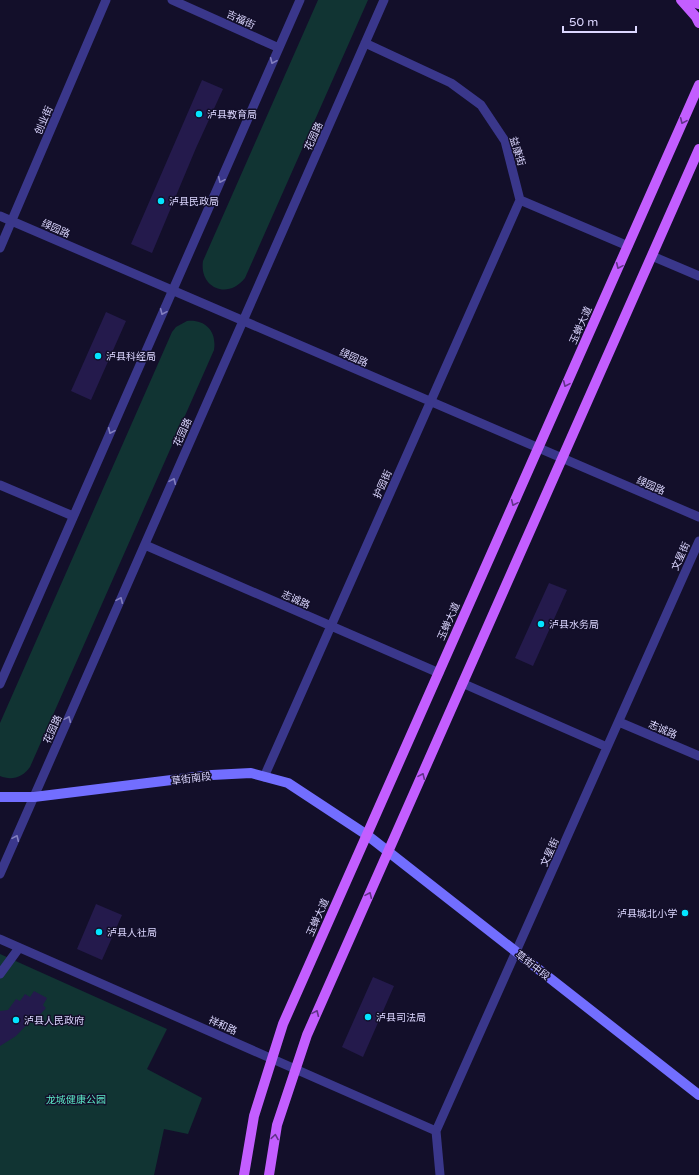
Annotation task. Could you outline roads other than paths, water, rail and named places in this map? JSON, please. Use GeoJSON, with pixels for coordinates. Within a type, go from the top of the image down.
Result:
{"type":"FeatureCollection","features":[{"type":"Feature","properties":{"kind":"main road"},"geometry":{"type":"LineString","coordinates":[[681,0],[696,17],[699,23]]}},
{"type":"Feature","properties":{"kind":"main road"},"geometry":{"type":"LineString","coordinates":[[690,0],[699,4]]}},
{"type":"Feature","properties":{"kind":"main road","name":"玉蝉大道"},"geometry":{"type":"LineString","coordinates":[[244,1175],[254,1116],[283,1024],[699,86]]}},
{"type":"Feature","properties":{"kind":"main road"},"geometry":{"type":"LineString","coordinates":[[269,1175],[277,1125],[307,1035],[699,149]]}},
{"type":"Feature","properties":{"kind":"main road","name":"草街南段"},"geometry":{"type":"LineString","coordinates":[[0,797],[34,797],[212,775],[251,773],[288,783],[367,835]]}},
{"type":"Feature","properties":{"kind":"main road","name":"草街中段"},"geometry":{"type":"LineString","coordinates":[[367,835],[699,1095]]}},
{"type":"Feature","properties":{"kind":"street","name":"创业街"},"geometry":{"type":"LineString","coordinates":[[0,248],[106,0]]}},
{"type":"Feature","properties":{"kind":"street","name":"吉福街"},"geometry":{"type":"LineString","coordinates":[[172,0],[279,48]]}},
{"type":"Feature","properties":{"kind":"street"},"geometry":{"type":"LineString","coordinates":[[0,684],[300,0]]}},
{"type":"Feature","properties":{"kind":"street","name":"花园路"},"geometry":{"type":"LineString","coordinates":[[0,874],[384,0]]}},
{"type":"Feature","properties":{"kind":"street","name":"益康街"},"geometry":{"type":"LineString","coordinates":[[365,43],[451,84],[481,105],[505,141],[520,200]]}},
{"type":"Feature","properties":{"kind":"street"},"geometry":{"type":"LineString","coordinates":[[520,200],[628,246]]}},
{"type":"Feature","properties":{"kind":"street","name":"护园街"},"geometry":{"type":"LineString","coordinates":[[264,777],[520,200]]}},
{"type":"Feature","properties":{"kind":"street","name":"绿园路"},"geometry":{"type":"LineString","coordinates":[[0,216],[699,517]]}},
{"type":"Feature","properties":{"kind":"street"},"geometry":{"type":"LineString","coordinates":[[652,256],[699,276]]}},
{"type":"Feature","properties":{"kind":"street"},"geometry":{"type":"LineString","coordinates":[[0,485],[73,516]]}},
{"type":"Feature","properties":{"kind":"street","name":"文星街"},"geometry":{"type":"LineString","coordinates":[[440,1175],[436,1131],[699,541]]}},
{"type":"Feature","properties":{"kind":"street","name":"志诚路"},"geometry":{"type":"LineString","coordinates":[[145,544],[438,673]]}},
{"type":"Feature","properties":{"kind":"street"},"geometry":{"type":"LineString","coordinates":[[462,683],[607,747]]}},
{"type":"Feature","properties":{"kind":"street","name":"志诚路"},"geometry":{"type":"LineString","coordinates":[[619,722],[699,756]]}},
{"type":"Feature","properties":{"kind":"street","name":"祥和路"},"geometry":{"type":"LineString","coordinates":[[0,939],[436,1131]]}},
{"type":"Feature","properties":{"kind":"street"},"geometry":{"type":"LineString","coordinates":[[0,974],[20,948]]}},
{"type":"Feature","properties":{"kind":"place","name":"泸县教育局"},"geometry":{"type":"Point","coordinates":[199,114]}},
{"type":"Feature","properties":{"kind":"place","name":"泸县民政局"},"geometry":{"type":"Point","coordinates":[161,201]}},
{"type":"Feature","properties":{"kind":"place","name":"泸县科经局"},"geometry":{"type":"Point","coordinates":[98,356]}},
{"type":"Feature","properties":{"kind":"place","name":"泸县水务局"},"geometry":{"type":"Point","coordinates":[541,624]}},
{"type":"Feature","properties":{"kind":"place","name":"泸县城北小学"},"geometry":{"type":"Point","coordinates":[685,913]}},
{"type":"Feature","properties":{"kind":"place","name":"泸县人社局"},"geometry":{"type":"Point","coordinates":[99,932]}},
{"type":"Feature","properties":{"kind":"place","name":"泸县司法局"},"geometry":{"type":"Point","coordinates":[368,1017]}},
{"type":"Feature","properties":{"kind":"place","name":"泸县人民政府"},"geometry":{"type":"Point","coordinates":[16,1020]}},
{"type":"Feature","properties":{"kind":"park label","name":"龙城健康公园"},"geometry":{"type":"Point","coordinates":[76,1099]}}]}
